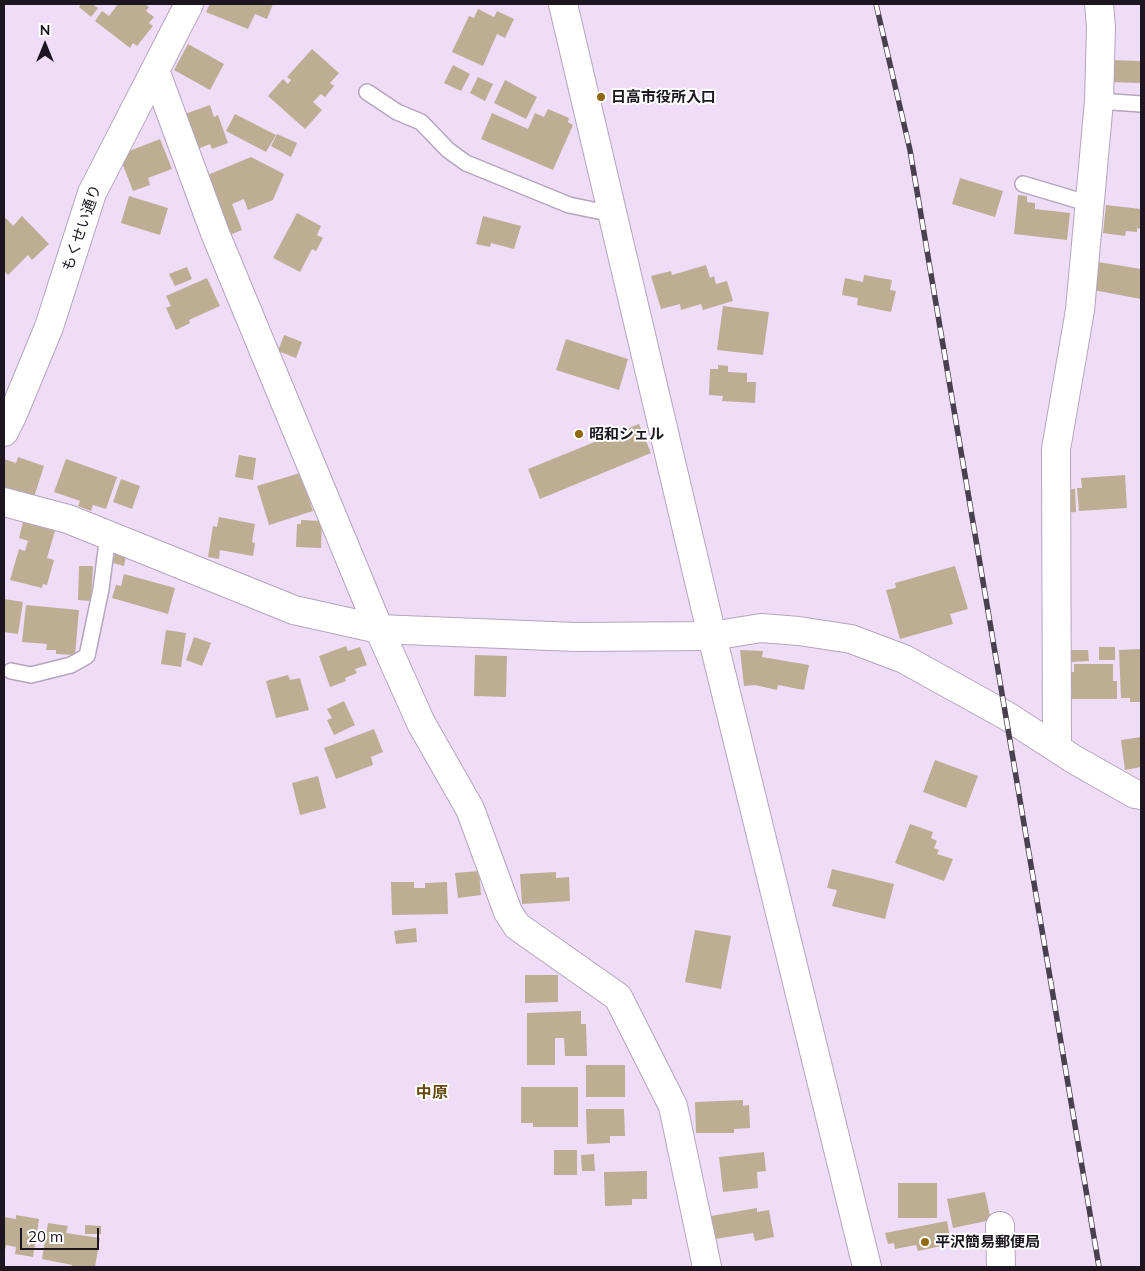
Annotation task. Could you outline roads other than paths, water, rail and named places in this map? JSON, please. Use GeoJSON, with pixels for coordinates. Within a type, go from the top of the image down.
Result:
{"type":"FeatureCollection","features":[{"type":"Feature","properties":{"kind":"street","name":"もくせい通り"},"geometry":{"type":"LineString","coordinates":[[4,432],[49,328],[92,193],[189,4]]}},
{"type":"Feature","properties":{"kind":"street"},"geometry":{"type":"LineString","coordinates":[[563,4],[712,636],[867,1267]]}},
{"type":"Feature","properties":{"kind":"street"},"geometry":{"type":"LineString","coordinates":[[1057,748],[1056,448],[1080,310],[1099,101],[1100,4]]}},
{"type":"Feature","properties":{"kind":"street"},"geometry":{"type":"LineString","coordinates":[[155,70],[215,233],[379,629],[421,723],[470,809],[508,912],[517,926],[618,997],[673,1106],[707,1267]]}},
{"type":"Feature","properties":{"kind":"street"},"geometry":{"type":"LineString","coordinates":[[4,502],[68,519],[294,610],[379,629],[576,637],[712,636],[761,628],[799,631],[850,639],[904,659],[1007,716],[1075,760],[1135,794],[1141,795]]}},
{"type":"Feature","properties":{"kind":"street"},"geometry":{"type":"LineString","coordinates":[[1000,1226],[1001,1267]]}},
{"type":"Feature","properties":{"kind":"lane"},"geometry":{"type":"LineString","coordinates":[[367,92],[397,112],[421,122],[448,150],[466,163],[569,205],[613,214]]}},
{"type":"Feature","properties":{"kind":"lane"},"geometry":{"type":"LineString","coordinates":[[1099,101],[1141,104]]}},
{"type":"Feature","properties":{"kind":"lane"},"geometry":{"type":"LineString","coordinates":[[1023,184],[1090,204]]}},
{"type":"Feature","properties":{"kind":"lane"},"geometry":{"type":"LineString","coordinates":[[11,670],[31,675],[71,665],[87,656],[101,589],[108,535]]}},
{"type":"Feature","properties":{"kind":"railway"},"geometry":{"type":"LineString","coordinates":[[876,4],[910,150],[1099,1267]]}},
{"type":"Feature","properties":{"kind":"place","name":"日高市役所入口"},"geometry":{"type":"Point","coordinates":[601,97]}},
{"type":"Feature","properties":{"kind":"place","name":"昭和シェル"},"geometry":{"type":"Point","coordinates":[579,434]}},
{"type":"Feature","properties":{"kind":"place","name":"平沢簡易郵便局"},"geometry":{"type":"Point","coordinates":[925,1242]}},
{"type":"Feature","properties":{"kind":"district","name":"中原"},"geometry":{"type":"Point","coordinates":[432,1093]}}]}
